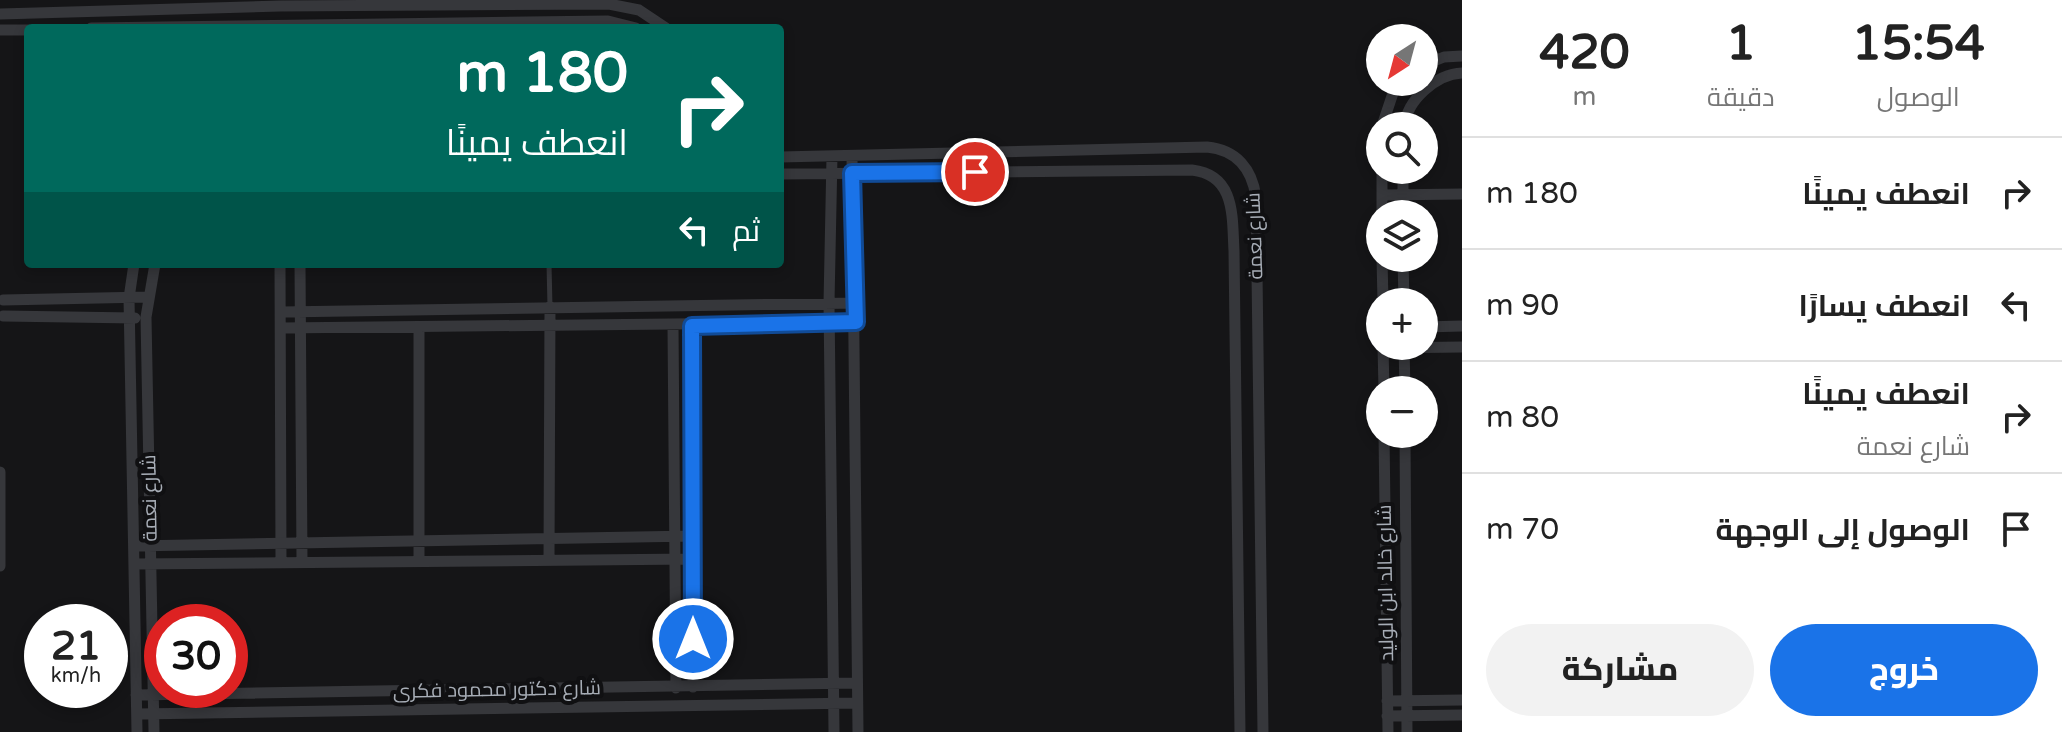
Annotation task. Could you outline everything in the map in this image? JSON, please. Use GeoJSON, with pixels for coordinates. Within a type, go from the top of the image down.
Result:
{"type":"FeatureCollection","features":[{"type":"Feature","properties":{"kind":"street"},"geometry":{"type":"LineString","coordinates":[[0,14],[280,6],[609,4],[639,10],[660,24]]}},
{"type":"Feature","properties":{"kind":"street"},"geometry":{"type":"LineString","coordinates":[[386,24],[608,21],[620,24]]}},
{"type":"Feature","properties":{"kind":"street"},"geometry":{"type":"LineString","coordinates":[[0,30],[24,30]]}},
{"type":"Feature","properties":{"kind":"street"},"geometry":{"type":"LineString","coordinates":[[1438,59],[1462,56]]}},
{"type":"Feature","properties":{"kind":"street"},"geometry":{"type":"LineString","coordinates":[[1411,112],[1416,99],[1433,83],[1462,73]]}},
{"type":"Feature","properties":{"kind":"street","name":"شارع نعمة"},"geometry":{"type":"LineString","coordinates":[[784,157],[1216,148],[1239,159],[1253,181],[1256,252],[1263,732]]}},
{"type":"Feature","properties":{"kind":"street"},"geometry":{"type":"LineString","coordinates":[[832,156],[829,303],[834,732]]}},
{"type":"Feature","properties":{"kind":"street"},"geometry":{"type":"LineString","coordinates":[[852,156],[856,303],[858,732]]}},
{"type":"Feature","properties":{"kind":"street","name":"شارع نعمة"},"geometry":{"type":"LineString","coordinates":[[784,174],[1200,171],[1213,176],[1228,192],[1234,251],[1240,732]]}},
{"type":"Feature","properties":{"kind":"street"},"geometry":{"type":"LineString","coordinates":[[1382,184],[1382,200]]}},
{"type":"Feature","properties":{"kind":"street"},"geometry":{"type":"LineString","coordinates":[[1402,184],[1402,200]]}},
{"type":"Feature","properties":{"kind":"street"},"geometry":{"type":"LineString","coordinates":[[1382,195],[1462,194]]}},
{"type":"Feature","properties":{"kind":"street"},"geometry":{"type":"LineString","coordinates":[[1234,251],[1256,252]]}},
{"type":"Feature","properties":{"kind":"street","name":"شارع نعمة"},"geometry":{"type":"LineString","coordinates":[[133,268],[129,318],[137,732]]}},
{"type":"Feature","properties":{"kind":"street","name":"شارع نعمة"},"geometry":{"type":"LineString","coordinates":[[152,604],[146,317],[154,268]]}},
{"type":"Feature","properties":{"kind":"street"},"geometry":{"type":"LineString","coordinates":[[280,268],[281,562]]}},
{"type":"Feature","properties":{"kind":"street"},"geometry":{"type":"LineString","coordinates":[[300,268],[302,562]]}},
{"type":"Feature","properties":{"kind":"street"},"geometry":{"type":"LineString","coordinates":[[146,317],[2,319],[1,298],[147,297]]}},
{"type":"Feature","properties":{"kind":"street"},"geometry":{"type":"LineString","coordinates":[[281,312],[856,303]]}},
{"type":"Feature","properties":{"kind":"street"},"geometry":{"type":"LineString","coordinates":[[549,560],[550,307]]}},
{"type":"Feature","properties":{"kind":"street"},"geometry":{"type":"LineString","coordinates":[[281,328],[856,322]]}},
{"type":"Feature","properties":{"kind":"street"},"geometry":{"type":"LineString","coordinates":[[673,326],[676,688]]}},
{"type":"Feature","properties":{"kind":"street"},"geometry":{"type":"LineString","coordinates":[[692,326],[693,687]]}},
{"type":"Feature","properties":{"kind":"street"},"geometry":{"type":"LineString","coordinates":[[1438,327],[1462,326]]}},
{"type":"Feature","properties":{"kind":"street"},"geometry":{"type":"LineString","coordinates":[[419,327],[419,561]]}},
{"type":"Feature","properties":{"kind":"street"},"geometry":{"type":"LineString","coordinates":[[1438,347],[1462,347]]}},
{"type":"Feature","properties":{"kind":"street","name":"شارع خالد ابن الوليد"},"geometry":{"type":"LineString","coordinates":[[1384,448],[1388,732]]}},
{"type":"Feature","properties":{"kind":"street","name":"شارع خالد ابن الوليد"},"geometry":{"type":"LineString","coordinates":[[1405,448],[1407,732]]}},
{"type":"Feature","properties":{"kind":"street"},"geometry":{"type":"LineString","coordinates":[[0,472],[0,566]]}},
{"type":"Feature","properties":{"kind":"street"},"geometry":{"type":"LineString","coordinates":[[1237,525],[1259,525]]}},
{"type":"Feature","properties":{"kind":"street"},"geometry":{"type":"LineString","coordinates":[[134,546],[693,536]]}},
{"type":"Feature","properties":{"kind":"street"},"geometry":{"type":"LineString","coordinates":[[135,564],[693,559]]}},
{"type":"Feature","properties":{"kind":"street","name":"شارع دكتور محمود فكرى"},"geometry":{"type":"LineString","coordinates":[[248,692],[857,683]]}},
{"type":"Feature","properties":{"kind":"street"},"geometry":{"type":"LineString","coordinates":[[521,689],[523,710]]}},
{"type":"Feature","properties":{"kind":"street","name":"شارع دكتور محمود فكرى"},"geometry":{"type":"LineString","coordinates":[[136,695],[144,694]]}},
{"type":"Feature","properties":{"kind":"street"},"geometry":{"type":"LineString","coordinates":[[1387,701],[1462,700]]}},
{"type":"Feature","properties":{"kind":"street","name":"شارع دكتور محمود فكرى"},"geometry":{"type":"LineString","coordinates":[[137,714],[857,703]]}},
{"type":"Feature","properties":{"kind":"street","name":"شارع نعمة"},"geometry":{"type":"LineString","coordinates":[[154,708],[154,732]]}},
{"type":"Feature","properties":{"kind":"street"},"geometry":{"type":"LineString","coordinates":[[1387,716],[1462,715]]}},
{"type":"Feature","properties":{"kind":"lane"},"geometry":{"type":"LineString","coordinates":[[549,268],[550,307]]}},
{"type":"Feature","properties":{"kind":"route"},"geometry":{"type":"LineString","coordinates":[[693,639],[692,326],[856,322],[852,173],[975,172]]}}]}
